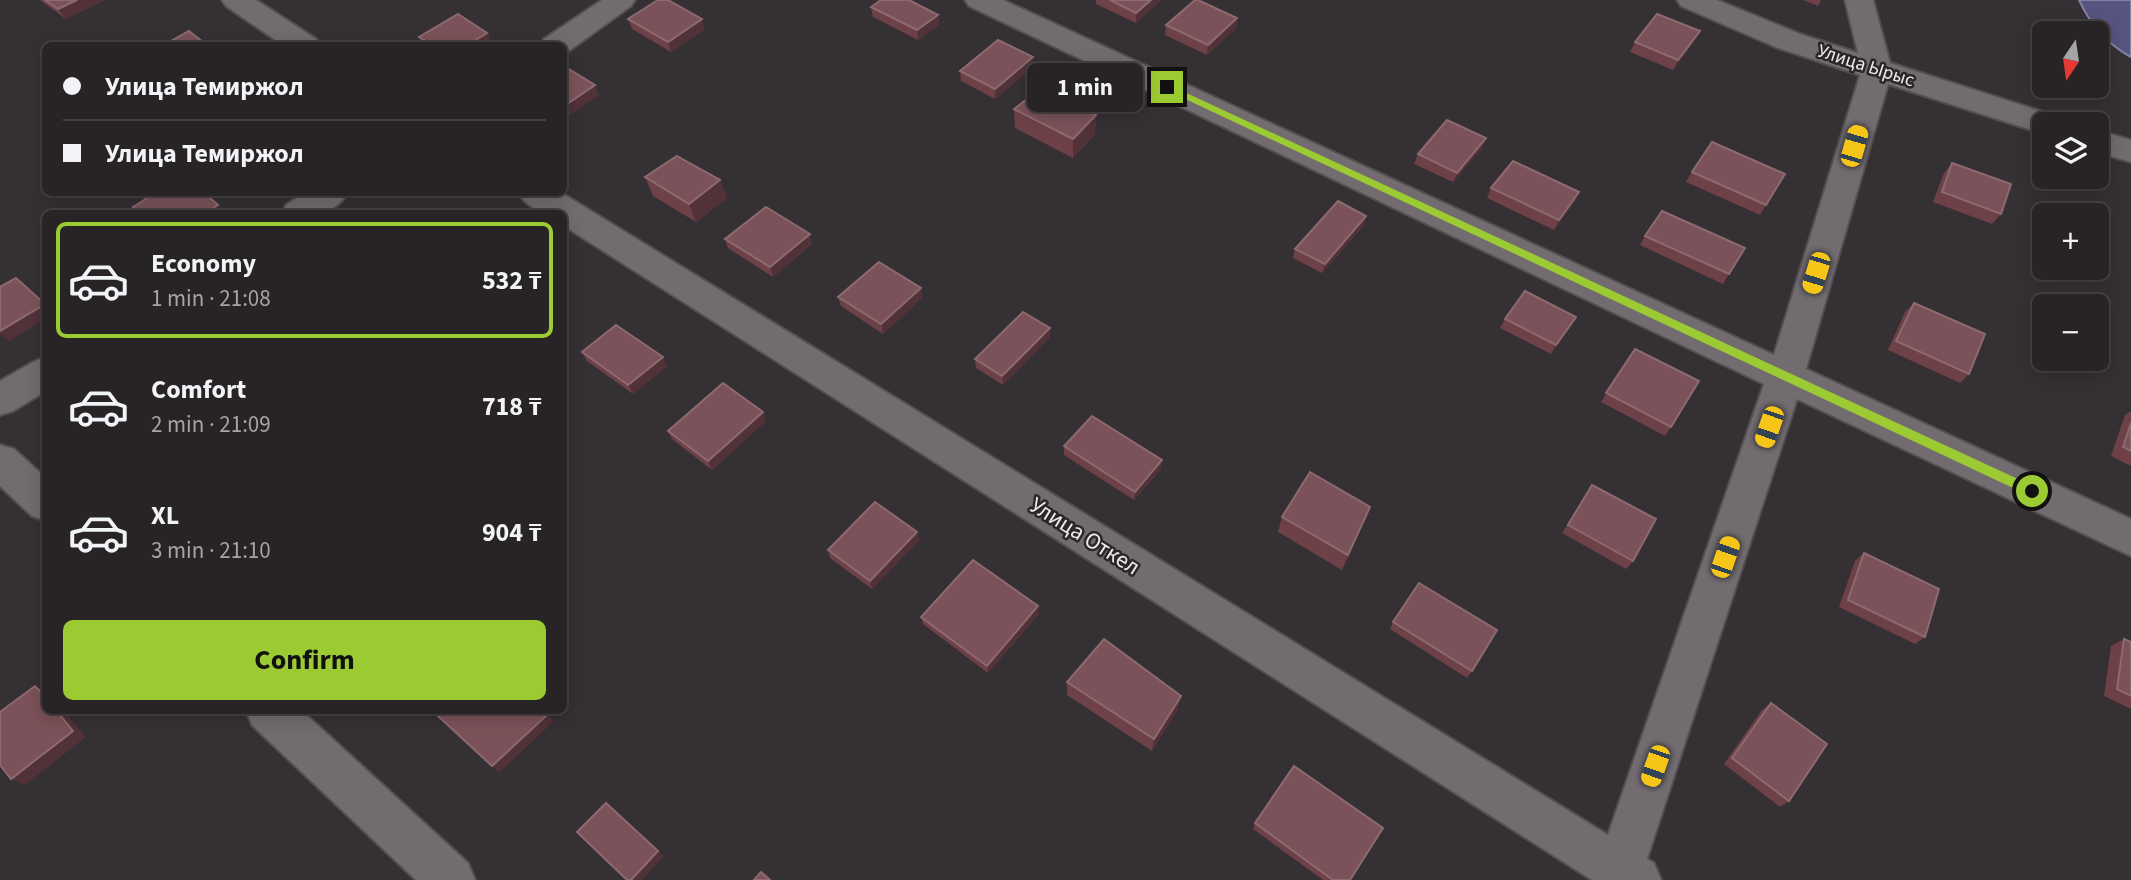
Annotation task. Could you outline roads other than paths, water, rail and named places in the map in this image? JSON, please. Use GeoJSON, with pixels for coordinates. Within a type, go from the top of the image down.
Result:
{"type":"FeatureCollection","features":[{"type":"Feature","properties":{"kind":"street"},"geometry":{"type":"LineString","coordinates":[[236,0],[299,42]]}},
{"type":"Feature","properties":{"kind":"street"},"geometry":{"type":"LineString","coordinates":[[561,42],[621,0]]}},
{"type":"Feature","properties":{"kind":"street"},"geometry":{"type":"LineString","coordinates":[[979,0],[2131,538]]}},
{"type":"Feature","properties":{"kind":"street","name":"Улица Ырыс"},"geometry":{"type":"LineString","coordinates":[[1691,0],[1789,41],[2032,120]]}},
{"type":"Feature","properties":{"kind":"street"},"geometry":{"type":"LineString","coordinates":[[1624,877],[1786,375],[1877,70],[1859,0]]}},
{"type":"Feature","properties":{"kind":"street"},"geometry":{"type":"LineString","coordinates":[[2109,145],[2131,151]]}},
{"type":"Feature","properties":{"kind":"street"},"geometry":{"type":"LineString","coordinates":[[304,210],[326,196]]}},
{"type":"Feature","properties":{"kind":"street","name":"Улица Откел"},"geometry":{"type":"LineString","coordinates":[[540,196],[563,210]]}},
{"type":"Feature","properties":{"kind":"street","name":"Улица Откел"},"geometry":{"type":"LineString","coordinates":[[567,213],[1624,877]]}},
{"type":"Feature","properties":{"kind":"street"},"geometry":{"type":"LineString","coordinates":[[0,400],[42,374]]}},
{"type":"Feature","properties":{"kind":"street"},"geometry":{"type":"LineString","coordinates":[[0,461],[42,499]]}},
{"type":"Feature","properties":{"kind":"street"},"geometry":{"type":"LineString","coordinates":[[272,714],[451,880]]}}]}
